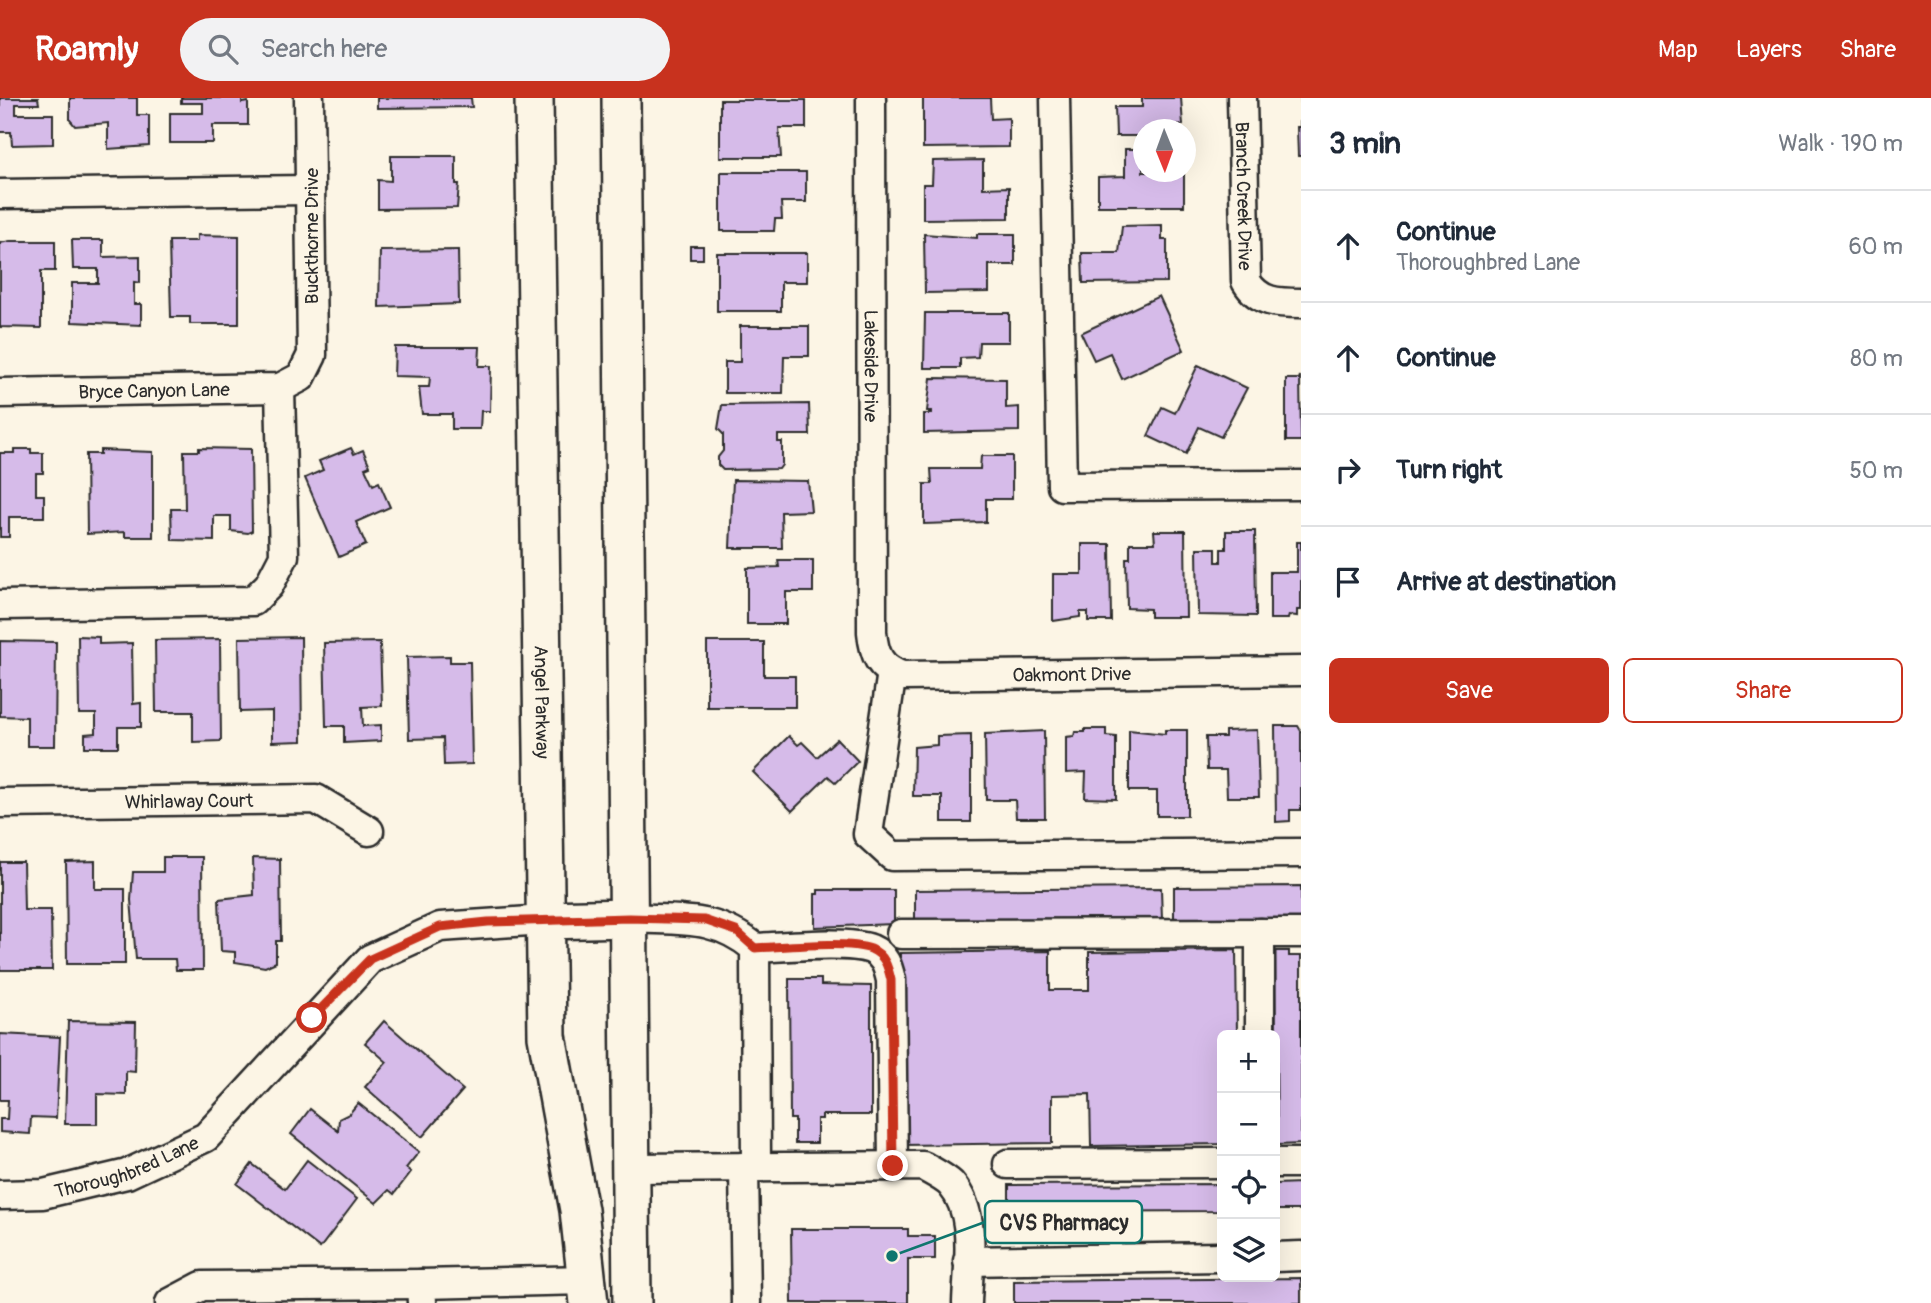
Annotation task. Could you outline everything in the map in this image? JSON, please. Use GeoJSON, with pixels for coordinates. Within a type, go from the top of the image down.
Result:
{"type":"FeatureCollection","features":[{"type":"Feature","properties":{"kind":"main road","name":"Angel Parkway"},"geometry":{"type":"LineString","coordinates":[[534,98],[547,1036],[579,1210],[589,1292]]}},
{"type":"Feature","properties":{"kind":"main road"},"geometry":{"type":"LineString","coordinates":[[621,98],[632,1303]]}},
{"type":"Feature","properties":{"kind":"main road"},"geometry":{"type":"LineString","coordinates":[[544,920],[629,918]]}},
{"type":"Feature","properties":{"kind":"street","name":"Buckthorne Drive"},"geometry":{"type":"LineString","coordinates":[[280,388],[292,384],[304,372],[312,355],[309,98]]}},
{"type":"Feature","properties":{"kind":"street","name":"Lakeside Drive"},"geometry":{"type":"LineString","coordinates":[[871,98],[872,632],[874,653],[882,666],[892,673]]}},
{"type":"Feature","properties":{"kind":"street"},"geometry":{"type":"LineString","coordinates":[[1055,98],[1062,486],[1301,485]]}},
{"type":"Feature","properties":{"kind":"street","name":"Branch Creek Drive"},"geometry":{"type":"LineString","coordinates":[[1242,98],[1244,272],[1254,292],[1268,301],[1301,303]]}},
{"type":"Feature","properties":{"kind":"street"},"geometry":{"type":"LineString","coordinates":[[0,194],[310,190]]}},
{"type":"Feature","properties":{"kind":"street"},"geometry":{"type":"LineString","coordinates":[[0,605],[253,601],[269,585],[284,556],[280,388]]}},
{"type":"Feature","properties":{"kind":"street","name":"Bryce Canyon Lane"},"geometry":{"type":"LineString","coordinates":[[0,393],[280,388]]}},
{"type":"Feature","properties":{"kind":"street","name":"Oakmont Drive"},"geometry":{"type":"LineString","coordinates":[[892,673],[902,676],[1301,671]]}},
{"type":"Feature","properties":{"kind":"street"},"geometry":{"type":"LineString","coordinates":[[892,673],[868,834],[892,856],[1301,853]]}},
{"type":"Feature","properties":{"kind":"street","name":"Whirlaway Court"},"geometry":{"type":"LineString","coordinates":[[0,803],[316,799],[369,831]]}},
{"type":"Feature","properties":{"kind":"street"},"geometry":{"type":"LineString","coordinates":[[629,918],[704,920],[736,931],[755,948],[845,946],[871,949],[886,961],[891,980],[893,1166]]}},
{"type":"Feature","properties":{"kind":"street","name":"Thoroughbred Lane"},"geometry":{"type":"LineString","coordinates":[[0,1195],[43,1194],[128,1174],[206,1137],[370,959],[440,927],[544,920]]}},
{"type":"Feature","properties":{"kind":"street"},"geometry":{"type":"LineString","coordinates":[[1260,933],[1261,1030]]}},
{"type":"Feature","properties":{"kind":"street"},"geometry":{"type":"LineString","coordinates":[[901,934],[1301,933]]}},
{"type":"Feature","properties":{"kind":"street"},"geometry":{"type":"LineString","coordinates":[[746,1303],[755,948]]}},
{"type":"Feature","properties":{"kind":"street"},"geometry":{"type":"LineString","coordinates":[[1008,1164],[1217,1163]]}},
{"type":"Feature","properties":{"kind":"street"},"geometry":{"type":"LineString","coordinates":[[1280,1163],[1301,1163]]}},
{"type":"Feature","properties":{"kind":"street"},"geometry":{"type":"LineString","coordinates":[[632,1168],[923,1166],[950,1183],[965,1206],[967,1303]]}},
{"type":"Feature","properties":{"kind":"street"},"geometry":{"type":"LineString","coordinates":[[1280,1257],[1301,1256]]}},
{"type":"Feature","properties":{"kind":"street"},"geometry":{"type":"LineString","coordinates":[[968,1261],[1217,1257]]}},
{"type":"Feature","properties":{"kind":"street"},"geometry":{"type":"LineString","coordinates":[[170,1303],[202,1286],[422,1293],[589,1292]]}},
{"type":"Feature","properties":{"kind":"building"},"geometry":{"type":"Polygon","coordinates":[[[0,98],[38,98],[39,104],[16,104],[16,114],[53,114],[53,144],[12,145],[11,132],[0,132],[0,98]]]}},
{"type":"Feature","properties":{"kind":"building"},"geometry":{"type":"Polygon","coordinates":[[[70,98],[137,98],[137,115],[149,115],[149,146],[108,149],[108,123],[75,126],[70,120],[70,98]]]}},
{"type":"Feature","properties":{"kind":"building"},"geometry":{"type":"Polygon","coordinates":[[[181,98],[242,98],[242,103],[248,102],[248,125],[213,125],[213,143],[170,143],[170,113],[203,113],[203,103],[181,103],[181,98]]]}},
{"type":"Feature","properties":{"kind":"building"},"geometry":{"type":"Polygon","coordinates":[[[377,98],[471,98],[472,107],[377,108],[377,98]]]}},
{"type":"Feature","properties":{"kind":"building"},"geometry":{"type":"Polygon","coordinates":[[[923,98],[990,98],[991,119],[1009,118],[1009,147],[923,148],[923,98]]]}},
{"type":"Feature","properties":{"kind":"building"},"geometry":{"type":"Polygon","coordinates":[[[1142,98],[1181,98],[1183,119],[1133,119],[1133,136],[1116,136],[1115,107],[1142,107],[1142,98]]]}},
{"type":"Feature","properties":{"kind":"building"},"geometry":{"type":"Polygon","coordinates":[[[1301,98],[1301,156],[1298,156],[1297,127],[1300,127],[1301,98]]]}},
{"type":"Feature","properties":{"kind":"building"},"geometry":{"type":"Polygon","coordinates":[[[720,100],[806,100],[806,128],[779,128],[781,157],[720,157],[720,100]]]}},
{"type":"Feature","properties":{"kind":"building"},"geometry":{"type":"Polygon","coordinates":[[[1125,149],[1133,149],[1133,182],[1184,182],[1184,206],[1098,206],[1098,177],[1125,176],[1125,149]]]}},
{"type":"Feature","properties":{"kind":"building"},"geometry":{"type":"Polygon","coordinates":[[[391,156],[456,156],[456,184],[459,184],[457,208],[378,209],[378,180],[391,181],[391,156]]]}},
{"type":"Feature","properties":{"kind":"building"},"geometry":{"type":"Polygon","coordinates":[[[983,160],[983,188],[1009,187],[1009,218],[923,219],[923,184],[932,184],[933,161],[983,160]]]}},
{"type":"Feature","properties":{"kind":"building"},"geometry":{"type":"Polygon","coordinates":[[[721,172],[806,172],[806,202],[781,202],[782,219],[775,219],[774,231],[721,231],[721,172]]]}},
{"type":"Feature","properties":{"kind":"building"},"geometry":{"type":"Polygon","coordinates":[[[1162,225],[1162,240],[1167,240],[1167,282],[1083,283],[1082,253],[1119,253],[1122,226],[1162,225]]]}},
{"type":"Feature","properties":{"kind":"building"},"geometry":{"type":"Polygon","coordinates":[[[924,234],[977,238],[977,234],[1015,234],[1015,265],[989,265],[989,292],[925,293],[924,234]]]}},
{"type":"Feature","properties":{"kind":"building"},"geometry":{"type":"Polygon","coordinates":[[[197,235],[239,236],[239,324],[190,324],[190,317],[171,317],[169,241],[197,241],[197,235]]]}},
{"type":"Feature","properties":{"kind":"building"},"geometry":{"type":"Polygon","coordinates":[[[72,240],[103,240],[103,257],[140,256],[140,283],[134,282],[134,304],[141,304],[141,325],[72,322],[72,283],[98,283],[98,269],[73,269],[72,240]]]}},
{"type":"Feature","properties":{"kind":"building"},"geometry":{"type":"Polygon","coordinates":[[[55,241],[55,271],[41,271],[41,328],[0,327],[0,243],[55,241]]]}},
{"type":"Feature","properties":{"kind":"building"},"geometry":{"type":"Polygon","coordinates":[[[690,246],[703,246],[703,259],[690,259],[690,246]]]}},
{"type":"Feature","properties":{"kind":"building"},"geometry":{"type":"Polygon","coordinates":[[[458,250],[459,304],[379,307],[380,251],[458,250]]]}},
{"type":"Feature","properties":{"kind":"building"},"geometry":{"type":"Polygon","coordinates":[[[717,253],[807,253],[807,282],[781,282],[781,311],[717,311],[717,253]]]}},
{"type":"Feature","properties":{"kind":"building"},"geometry":{"type":"Polygon","coordinates":[[[1159,296],[1184,350],[1122,379],[1110,353],[1094,360],[1081,333],[1159,296]]]}},
{"type":"Feature","properties":{"kind":"building"},"geometry":{"type":"Polygon","coordinates":[[[925,313],[1009,313],[1009,342],[979,342],[978,357],[960,358],[960,368],[924,368],[925,313]]]}},
{"type":"Feature","properties":{"kind":"building"},"geometry":{"type":"Polygon","coordinates":[[[740,326],[809,326],[809,356],[784,356],[783,393],[725,393],[725,362],[740,362],[740,326]]]}},
{"type":"Feature","properties":{"kind":"building"},"geometry":{"type":"Polygon","coordinates":[[[395,347],[480,347],[479,366],[491,366],[490,411],[481,411],[480,429],[452,429],[452,414],[422,414],[419,387],[429,387],[430,377],[394,376],[395,347]]]}},
{"type":"Feature","properties":{"kind":"building"},"geometry":{"type":"Polygon","coordinates":[[[1198,365],[1247,388],[1221,437],[1199,427],[1186,454],[1148,436],[1162,407],[1175,413],[1198,365]]]}},
{"type":"Feature","properties":{"kind":"building"},"geometry":{"type":"Polygon","coordinates":[[[1300,376],[1301,441],[1286,441],[1286,379],[1299,379],[1300,376]]]}},
{"type":"Feature","properties":{"kind":"building"},"geometry":{"type":"Polygon","coordinates":[[[931,378],[1006,379],[1006,408],[1019,407],[1019,431],[924,433],[924,414],[932,414],[932,411],[927,411],[931,378]]]}},
{"type":"Feature","properties":{"kind":"building"},"geometry":{"type":"Polygon","coordinates":[[[809,404],[810,435],[778,435],[778,442],[782,442],[782,465],[779,469],[723,470],[718,465],[718,457],[723,451],[723,434],[718,429],[722,405],[809,404]]]}},
{"type":"Feature","properties":{"kind":"building"},"geometry":{"type":"Polygon","coordinates":[[[199,448],[251,449],[252,531],[231,531],[231,516],[214,516],[214,541],[172,540],[171,509],[185,509],[184,451],[199,451],[199,448]]]}},
{"type":"Feature","properties":{"kind":"building"},"geometry":{"type":"Polygon","coordinates":[[[351,448],[354,454],[363,450],[370,466],[365,468],[373,485],[379,482],[390,507],[356,522],[366,545],[339,557],[305,478],[323,470],[319,461],[351,448]]]}},
{"type":"Feature","properties":{"kind":"building"},"geometry":{"type":"Polygon","coordinates":[[[14,449],[31,449],[31,453],[43,453],[43,473],[36,473],[36,495],[44,495],[44,517],[9,517],[9,537],[0,537],[0,453],[14,453],[14,449]]]}},
{"type":"Feature","properties":{"kind":"building"},"geometry":{"type":"Polygon","coordinates":[[[100,450],[153,452],[153,537],[125,537],[125,532],[87,534],[86,454],[100,454],[100,450]]]}},
{"type":"Feature","properties":{"kind":"building"},"geometry":{"type":"Polygon","coordinates":[[[981,456],[1012,456],[1012,499],[986,499],[986,522],[924,524],[924,484],[932,484],[931,469],[980,469],[981,456]]]}},
{"type":"Feature","properties":{"kind":"building"},"geometry":{"type":"Polygon","coordinates":[[[733,480],[808,481],[811,511],[781,512],[782,548],[730,548],[733,480]]]}},
{"type":"Feature","properties":{"kind":"building"},"geometry":{"type":"Polygon","coordinates":[[[1154,531],[1185,531],[1186,617],[1150,617],[1150,609],[1127,608],[1126,558],[1130,558],[1130,543],[1155,543],[1154,531]]]}},
{"type":"Feature","properties":{"kind":"building"},"geometry":{"type":"Polygon","coordinates":[[[1226,531],[1255,531],[1256,616],[1198,615],[1197,548],[1216,548],[1216,562],[1221,562],[1221,549],[1226,549],[1226,531]]]}},
{"type":"Feature","properties":{"kind":"building"},"geometry":{"type":"Polygon","coordinates":[[[1297,542],[1301,542],[1301,610],[1297,610],[1297,616],[1289,615],[1288,619],[1270,619],[1270,572],[1297,572],[1297,542]]]}},
{"type":"Feature","properties":{"kind":"building"},"geometry":{"type":"Polygon","coordinates":[[[1082,544],[1110,544],[1111,621],[1088,621],[1088,612],[1080,612],[1080,617],[1053,621],[1053,574],[1082,574],[1082,544]]]}},
{"type":"Feature","properties":{"kind":"building"},"geometry":{"type":"Polygon","coordinates":[[[778,560],[813,560],[813,592],[786,592],[786,624],[747,624],[747,568],[779,567],[778,560]]]}},
{"type":"Feature","properties":{"kind":"building"},"geometry":{"type":"Polygon","coordinates":[[[78,636],[99,637],[99,644],[132,643],[133,704],[141,703],[141,727],[118,727],[118,747],[85,747],[85,734],[96,733],[96,714],[79,714],[78,636]]]}},
{"type":"Feature","properties":{"kind":"building"},"geometry":{"type":"Polygon","coordinates":[[[301,637],[302,741],[272,742],[272,711],[240,712],[239,638],[301,637]]]}},
{"type":"Feature","properties":{"kind":"building"},"geometry":{"type":"Polygon","coordinates":[[[220,639],[221,741],[193,742],[193,712],[156,712],[155,640],[220,639]]]}},
{"type":"Feature","properties":{"kind":"building"},"geometry":{"type":"Polygon","coordinates":[[[0,641],[56,642],[55,746],[27,746],[27,717],[0,716],[0,641]]]}},
{"type":"Feature","properties":{"kind":"building"},"geometry":{"type":"Polygon","coordinates":[[[380,642],[382,706],[362,707],[363,726],[381,725],[381,741],[344,743],[344,726],[326,726],[324,643],[380,642]]]}},
{"type":"Feature","properties":{"kind":"building"},"geometry":{"type":"Polygon","coordinates":[[[707,642],[764,642],[764,676],[795,676],[795,707],[707,707],[707,642]]]}},
{"type":"Feature","properties":{"kind":"building"},"geometry":{"type":"Polygon","coordinates":[[[450,656],[450,662],[470,662],[472,764],[444,765],[443,738],[409,739],[407,657],[450,656]]]}},
{"type":"Feature","properties":{"kind":"building"},"geometry":{"type":"Polygon","coordinates":[[[1275,726],[1298,726],[1301,731],[1301,810],[1290,810],[1290,821],[1276,822],[1275,726]]]}},
{"type":"Feature","properties":{"kind":"building"},"geometry":{"type":"Polygon","coordinates":[[[1085,729],[1106,729],[1106,736],[1116,737],[1116,799],[1085,798],[1086,772],[1066,773],[1066,737],[1074,736],[1075,732],[1085,732],[1085,729]]]}},
{"type":"Feature","properties":{"kind":"building"},"geometry":{"type":"Polygon","coordinates":[[[1129,730],[1165,734],[1165,730],[1187,730],[1187,816],[1157,816],[1157,791],[1129,791],[1129,730]]]}},
{"type":"Feature","properties":{"kind":"building"},"geometry":{"type":"Polygon","coordinates":[[[1257,730],[1259,797],[1227,797],[1226,770],[1207,770],[1206,737],[1225,737],[1225,731],[1257,730]]]}},
{"type":"Feature","properties":{"kind":"building"},"geometry":{"type":"Polygon","coordinates":[[[1044,731],[1045,818],[1016,818],[1015,800],[986,800],[985,734],[1044,731]]]}},
{"type":"Feature","properties":{"kind":"building"},"geometry":{"type":"Polygon","coordinates":[[[971,735],[971,822],[942,822],[942,796],[913,796],[914,747],[937,745],[937,736],[971,735]]]}},
{"type":"Feature","properties":{"kind":"building"},"geometry":{"type":"Polygon","coordinates":[[[789,736],[798,745],[802,742],[817,757],[837,739],[858,761],[836,783],[828,776],[792,811],[753,772],[789,736]]]}},
{"type":"Feature","properties":{"kind":"building"},"geometry":{"type":"Polygon","coordinates":[[[163,857],[202,857],[203,970],[176,970],[175,959],[136,959],[131,900],[133,872],[163,872],[163,857]]]}},
{"type":"Feature","properties":{"kind":"building"},"geometry":{"type":"Polygon","coordinates":[[[253,858],[280,859],[281,941],[276,941],[276,962],[265,967],[235,962],[235,952],[221,951],[219,899],[254,895],[253,858]]]}},
{"type":"Feature","properties":{"kind":"building"},"geometry":{"type":"Polygon","coordinates":[[[95,861],[95,889],[125,889],[125,964],[67,964],[66,862],[95,861]]]}},
{"type":"Feature","properties":{"kind":"building"},"geometry":{"type":"Polygon","coordinates":[[[0,862],[23,862],[24,910],[51,910],[52,970],[0,970],[0,862]]]}},
{"type":"Feature","properties":{"kind":"building"},"geometry":{"type":"Polygon","coordinates":[[[1301,886],[1301,919],[1174,920],[1174,887],[1301,886]]]}},
{"type":"Feature","properties":{"kind":"building"},"geometry":{"type":"Polygon","coordinates":[[[1161,888],[1162,920],[915,922],[915,890],[1161,888]]]}},
{"type":"Feature","properties":{"kind":"building"},"geometry":{"type":"Polygon","coordinates":[[[818,890],[894,890],[894,924],[815,927],[815,894],[818,894],[818,890]]]}},
{"type":"Feature","properties":{"kind":"building"},"geometry":{"type":"Polygon","coordinates":[[[1236,950],[1237,1030],[1217,1030],[1217,1144],[1091,1146],[1090,1094],[1052,1095],[1052,1143],[903,1145],[900,953],[1050,951],[1050,990],[1089,990],[1089,952],[1236,950]]]}},
{"type":"Feature","properties":{"kind":"building"},"geometry":{"type":"Polygon","coordinates":[[[1275,951],[1289,951],[1289,956],[1301,956],[1301,1144],[1280,1145],[1280,1030],[1276,1030],[1275,951]]]}},
{"type":"Feature","properties":{"kind":"building"},"geometry":{"type":"Polygon","coordinates":[[[789,979],[821,979],[821,985],[871,986],[871,1115],[822,1115],[822,1119],[817,1119],[817,1143],[795,1143],[795,1119],[790,1119],[789,979]]]}},
{"type":"Feature","properties":{"kind":"building"},"geometry":{"type":"Polygon","coordinates":[[[68,1021],[136,1022],[135,1072],[126,1071],[126,1095],[97,1094],[97,1124],[65,1124],[68,1021]]]}},
{"type":"Feature","properties":{"kind":"building"},"geometry":{"type":"Polygon","coordinates":[[[384,1021],[463,1090],[422,1137],[365,1087],[387,1062],[365,1043],[384,1021]]]}},
{"type":"Feature","properties":{"kind":"building"},"geometry":{"type":"Polygon","coordinates":[[[0,1034],[60,1037],[56,1118],[31,1117],[30,1134],[0,1132],[0,1119],[7,1119],[8,1100],[0,1100],[0,1034]]]}},
{"type":"Feature","properties":{"kind":"building"},"geometry":{"type":"Polygon","coordinates":[[[358,1103],[419,1152],[406,1168],[411,1172],[394,1194],[389,1190],[376,1203],[291,1134],[310,1109],[338,1131],[339,1119],[349,1114],[358,1103]]]}},
{"type":"Feature","properties":{"kind":"building"},"geometry":{"type":"Polygon","coordinates":[[[307,1160],[357,1199],[320,1248],[237,1184],[252,1164],[285,1189],[307,1160]]]}},
{"type":"Feature","properties":{"kind":"building"},"geometry":{"type":"Polygon","coordinates":[[[1301,1183],[1301,1210],[1280,1210],[1280,1184],[1301,1183]]]}},
{"type":"Feature","properties":{"kind":"building"},"geometry":{"type":"Polygon","coordinates":[[[1217,1184],[1217,1211],[1009,1212],[1009,1185],[1217,1184]]]}},
{"type":"Feature","properties":{"kind":"building"},"geometry":{"type":"Polygon","coordinates":[[[791,1229],[908,1229],[908,1236],[935,1236],[935,1259],[908,1259],[908,1303],[792,1303],[791,1229]]]}},
{"type":"Feature","properties":{"kind":"building"},"geometry":{"type":"Polygon","coordinates":[[[1280,1278],[1301,1278],[1301,1303],[1014,1303],[1014,1281],[1217,1279],[1217,1282],[1280,1282],[1280,1278]]]}},
{"type":"Feature","properties":{"kind":"place","name":"CVS Pharmacy"},"geometry":{"type":"Point","coordinates":[892,1256]}},
{"type":"Feature","properties":{"kind":"route"},"geometry":{"type":"LineString","coordinates":[[312,1018],[370,959],[440,927],[488,922],[629,918],[704,920],[736,931],[755,948],[845,946],[871,949],[886,961],[891,980],[893,1166]]}}]}
